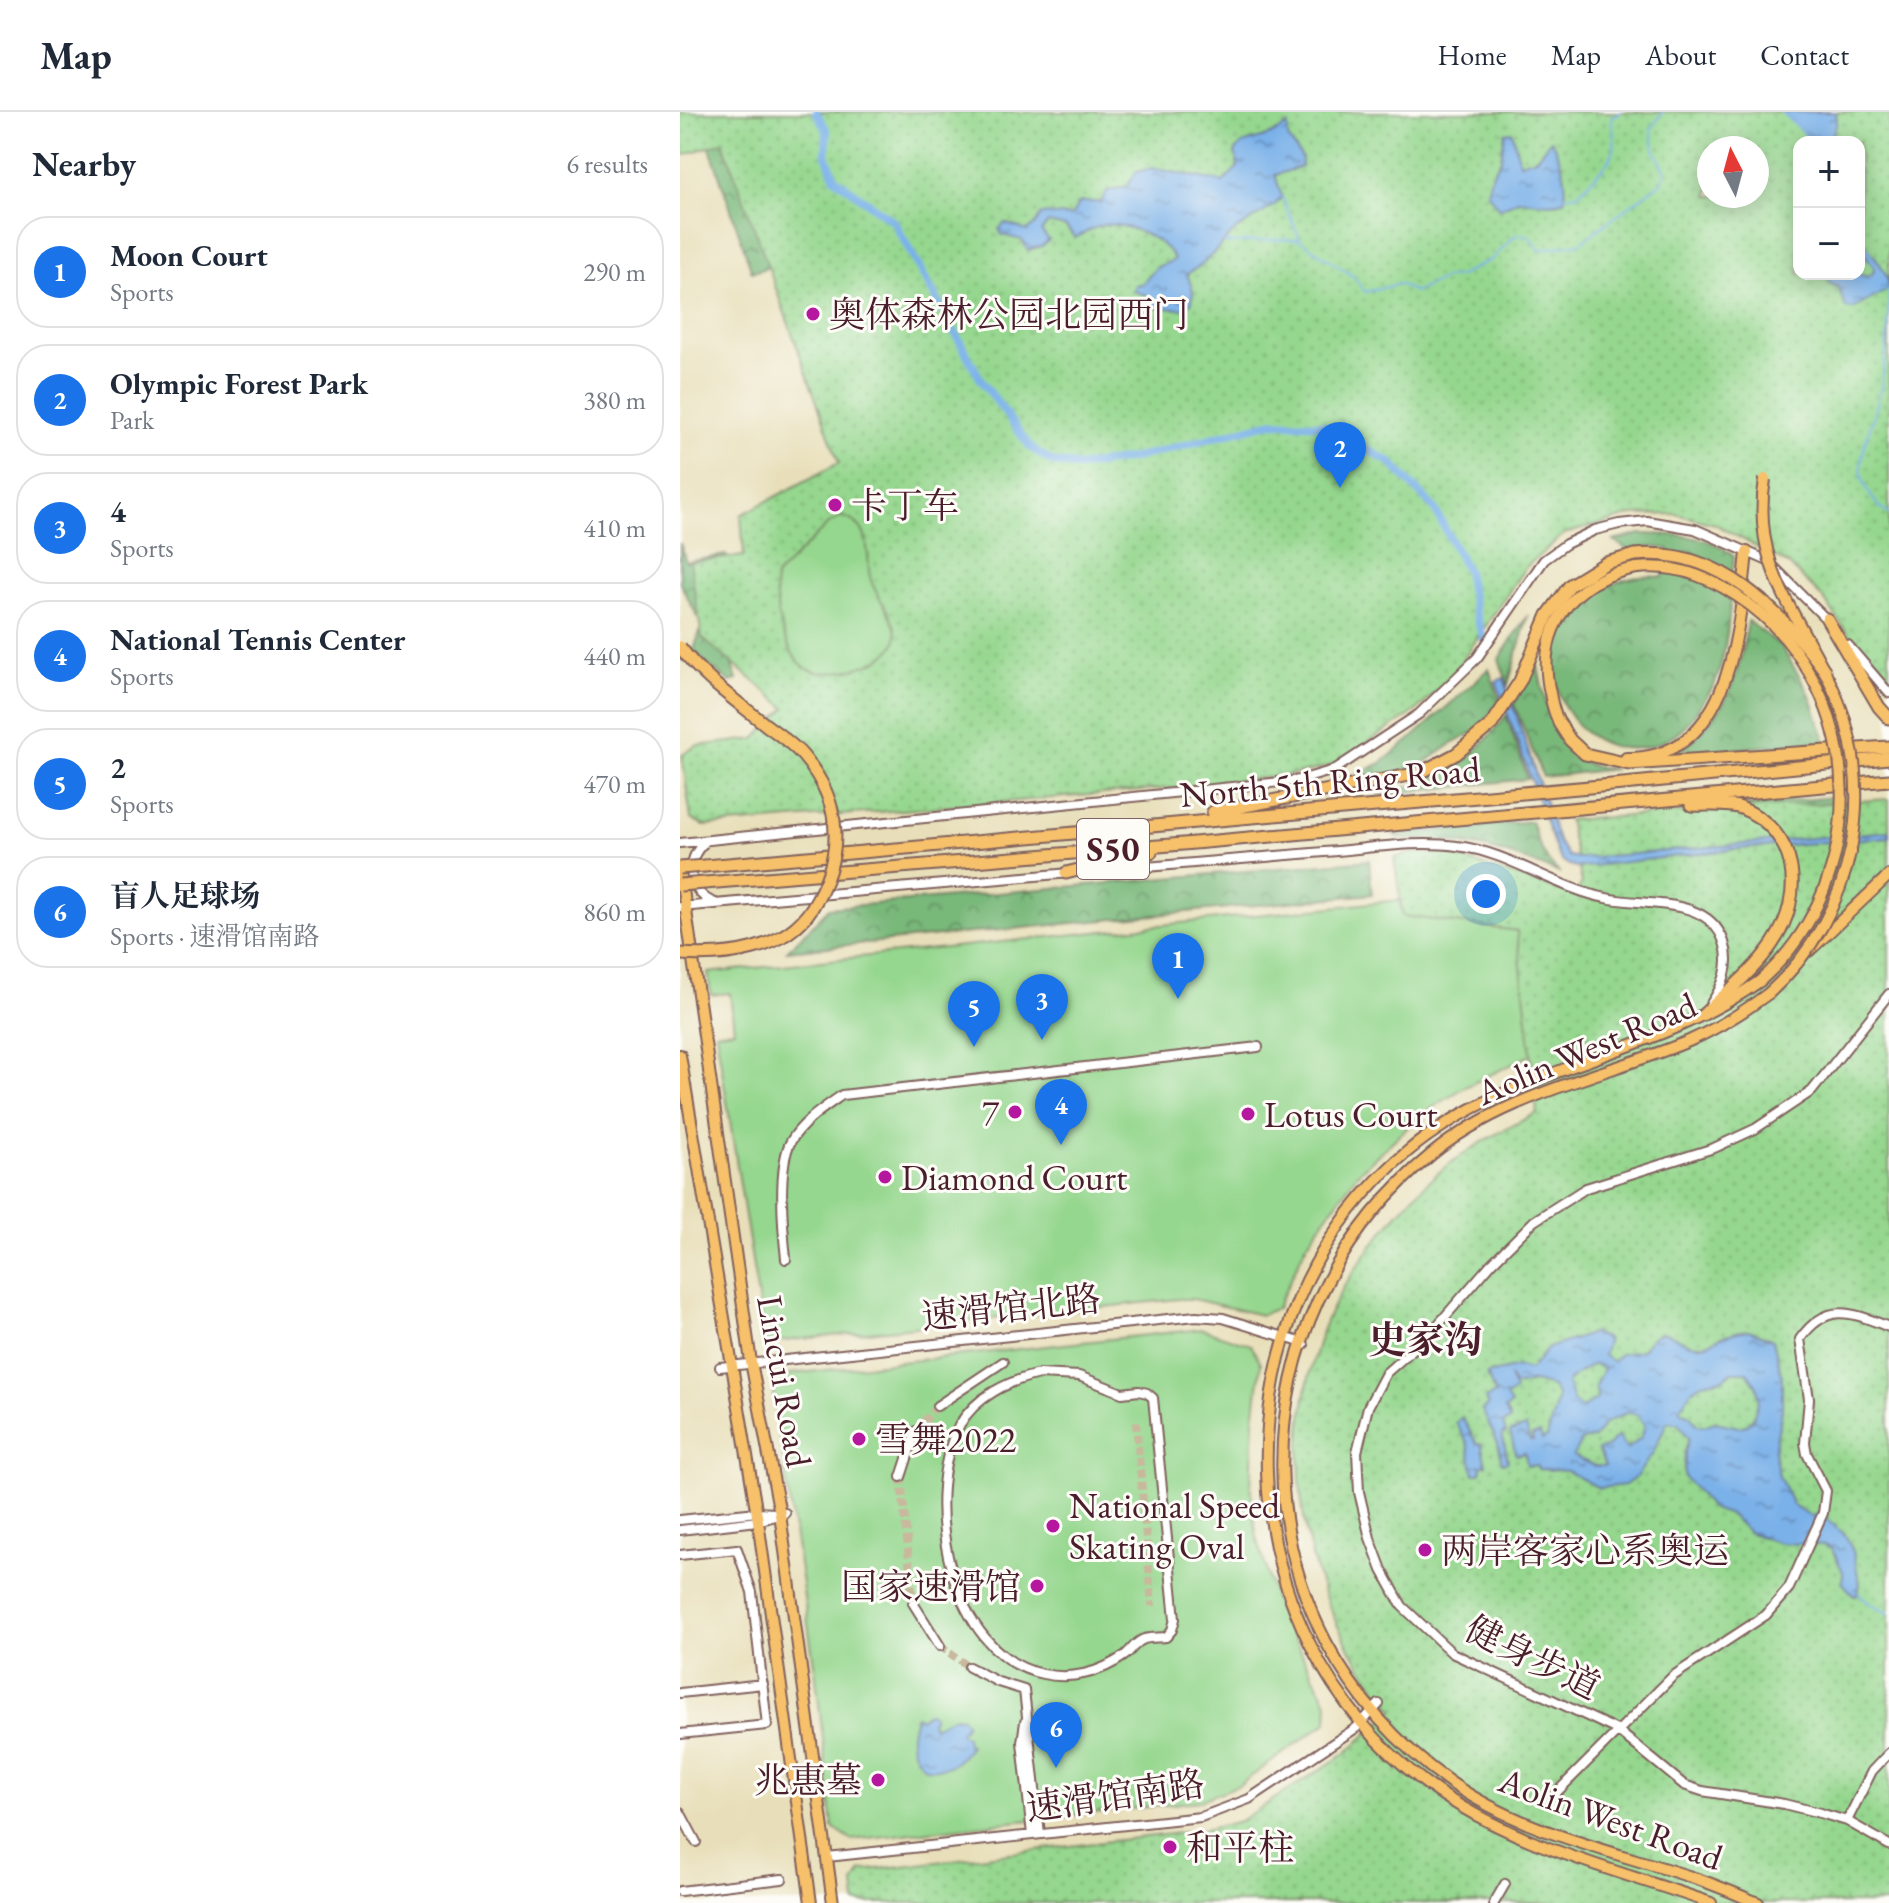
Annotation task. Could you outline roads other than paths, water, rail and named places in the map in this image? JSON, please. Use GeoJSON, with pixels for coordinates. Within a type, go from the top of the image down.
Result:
{"type":"FeatureCollection","features":[{"type":"Feature","properties":{"kind":"highway"},"geometry":{"type":"LineString","coordinates":[[1146,825],[1420,773],[1456,754],[1495,720],[1520,681],[1548,615],[1570,585],[1606,563],[1679,558],[1734,579],[1775,610],[1825,671]]}},
{"type":"Feature","properties":{"kind":"highway"},"geometry":{"type":"LineString","coordinates":[[1827,619],[1879,707],[1889,718]]}},
{"type":"Feature","properties":{"kind":"highway"},"geometry":{"type":"LineString","coordinates":[[680,647],[697,669],[802,755],[831,801],[836,840],[834,861],[824,889],[808,915],[789,932],[759,947],[714,957],[680,954]]}},
{"type":"Feature","properties":{"kind":"highway"},"geometry":{"type":"LineString","coordinates":[[1559,723],[1570,740],[1585,754],[1629,764],[1889,747]]}},
{"type":"Feature","properties":{"kind":"highway","name":"North 5th Ring Road"},"geometry":{"type":"LineString","coordinates":[[680,869],[1889,758]]}},
{"type":"Feature","properties":{"kind":"highway","name":"North 5th Ring Road"},"geometry":{"type":"LineString","coordinates":[[680,885],[1183,844],[1889,780]]}},
{"type":"Feature","properties":{"kind":"highway"},"geometry":{"type":"LineString","coordinates":[[1641,803],[1738,807],[1761,819],[1788,854],[1792,865],[1793,895],[1787,917],[1775,940],[1762,958],[1704,1014]]}},
{"type":"Feature","properties":{"kind":"highway"},"geometry":{"type":"LineString","coordinates":[[1066,873],[1183,844]]}},
{"type":"Feature","properties":{"kind":"main road"},"geometry":{"type":"LineString","coordinates":[[1765,479],[1763,523],[1774,574],[1787,604],[1825,671],[1844,716],[1853,749],[1857,795],[1856,829],[1849,861],[1833,905],[1819,931],[1786,975]]}},
{"type":"Feature","properties":{"kind":"main road"},"geometry":{"type":"LineString","coordinates":[[1559,723],[1581,745],[1605,755],[1626,758],[1657,754],[1693,731],[1719,697],[1729,672],[1740,618],[1747,552]]}},
{"type":"Feature","properties":{"kind":"main road","name":"Aolin West Road"},"geometry":{"type":"LineString","coordinates":[[1559,723],[1546,667],[1551,630],[1563,609],[1586,589],[1636,561],[1688,571],[1731,591],[1758,611],[1787,640],[1824,703],[1833,728],[1843,796],[1841,830],[1835,860],[1822,896],[1798,939],[1760,981],[1740,995],[1652,1037],[1510,1089],[1428,1135],[1379,1178],[1333,1236],[1306,1284],[1285,1337],[1272,1391],[1266,1438],[1268,1503],[1274,1547],[1303,1631],[1336,1687],[1385,1748],[1427,1784],[1498,1828],[1560,1853],[1711,1903]]}},
{"type":"Feature","properties":{"kind":"main road","name":"Lincui Road"},"geometry":{"type":"LineString","coordinates":[[680,869],[684,932],[751,1362],[775,1487],[783,1513],[783,1539],[833,1903]]}},
{"type":"Feature","properties":{"kind":"main road"},"geometry":{"type":"LineString","coordinates":[[1786,975],[1889,875]]}},
{"type":"Feature","properties":{"kind":"main road","name":"Aolin West Road"},"geometry":{"type":"LineString","coordinates":[[1758,1903],[1693,1877],[1608,1852],[1504,1812],[1435,1771],[1338,1664],[1324,1638],[1305,1594],[1288,1531],[1282,1475],[1283,1429],[1292,1370],[1329,1275],[1361,1225],[1380,1202],[1435,1151],[1472,1127],[1526,1099],[1693,1039],[1769,993],[1786,975]]}},
{"type":"Feature","properties":{"kind":"main road","name":"Lincui Road"},"geometry":{"type":"LineString","coordinates":[[680,1055],[727,1339],[726,1366],[737,1395],[758,1516],[811,1903]]}},
{"type":"Feature","properties":{"kind":"main road"},"geometry":{"type":"LineString","coordinates":[[727,1339],[747,1335]]}},
{"type":"Feature","properties":{"kind":"main road"},"geometry":{"type":"LineString","coordinates":[[737,1395],[757,1392]]}},
{"type":"Feature","properties":{"kind":"main road"},"geometry":{"type":"LineString","coordinates":[[753,1491],[775,1487]]}},
{"type":"Feature","properties":{"kind":"main road"},"geometry":{"type":"LineString","coordinates":[[761,1541],[783,1539]]}},
{"type":"Feature","properties":{"kind":"street"},"geometry":{"type":"LineString","coordinates":[[680,843],[1300,780],[1334,770],[1419,714],[1477,658],[1544,560],[1566,544],[1595,530],[1647,521],[1695,529],[1768,561],[1827,619],[1889,693]]}},
{"type":"Feature","properties":{"kind":"street"},"geometry":{"type":"LineString","coordinates":[[706,841],[699,846],[692,860],[695,890],[701,897],[717,904]]}},
{"type":"Feature","properties":{"kind":"street"},"geometry":{"type":"LineString","coordinates":[[682,907],[1408,845],[1468,847],[1591,895],[1627,902],[1672,905],[1708,919],[1722,936],[1728,956],[1723,981],[1704,1014]]}},
{"type":"Feature","properties":{"kind":"street","name":"健身步道"},"geometry":{"type":"LineString","coordinates":[[1889,994],[1812,1091],[1755,1129],[1714,1148],[1586,1188],[1534,1221],[1491,1264],[1429,1335],[1386,1373],[1368,1407],[1357,1452],[1359,1492],[1370,1538],[1382,1570],[1402,1606],[1452,1653],[1617,1730],[1684,1785],[1702,1791],[1784,1804],[1847,1821],[1889,1845]]}},
{"type":"Feature","properties":{"kind":"street"},"geometry":{"type":"LineString","coordinates":[[786,1259],[782,1221],[783,1177],[790,1142],[812,1116],[842,1095],[1258,1047]]}},
{"type":"Feature","properties":{"kind":"street"},"geometry":{"type":"LineString","coordinates":[[1555,1794],[1673,1676],[1766,1615],[1789,1588],[1823,1513],[1826,1491],[1813,1469],[1805,1443],[1809,1399],[1800,1339],[1813,1321],[1827,1314],[1862,1317],[1889,1327]]}},
{"type":"Feature","properties":{"kind":"street","name":"速滑馆北路"},"geometry":{"type":"LineString","coordinates":[[726,1366],[1196,1316],[1223,1318],[1302,1344]]}},
{"type":"Feature","properties":{"kind":"street"},"geometry":{"type":"LineString","coordinates":[[937,1406],[1003,1362]]}},
{"type":"Feature","properties":{"kind":"street"},"geometry":{"type":"LineString","coordinates":[[1039,1374],[1069,1374],[1122,1393],[1147,1393],[1153,1398],[1175,1619],[1166,1637],[1142,1639],[1138,1643],[1114,1662],[1086,1674],[1066,1676],[1038,1673],[1021,1667],[999,1650],[980,1630],[965,1607],[945,1550],[942,1519],[945,1472],[950,1448],[965,1417],[989,1395],[1007,1384],[1039,1374]]}},
{"type":"Feature","properties":{"kind":"street"},"geometry":{"type":"LineString","coordinates":[[901,1477],[916,1431]]}},
{"type":"Feature","properties":{"kind":"street"},"geometry":{"type":"LineString","coordinates":[[680,1530],[783,1513]]}},
{"type":"Feature","properties":{"kind":"street"},"geometry":{"type":"LineString","coordinates":[[680,1520],[758,1516]]}},
{"type":"Feature","properties":{"kind":"street"},"geometry":{"type":"LineString","coordinates":[[680,1555],[737,1549],[752,1592],[767,1725],[680,1734]]}},
{"type":"Feature","properties":{"kind":"street"},"geometry":{"type":"LineString","coordinates":[[913,1603],[940,1646]]}},
{"type":"Feature","properties":{"kind":"street"},"geometry":{"type":"LineString","coordinates":[[969,1667],[998,1682],[1024,1690],[1027,1713],[1022,1742],[1036,1834]]}},
{"type":"Feature","properties":{"kind":"street"},"geometry":{"type":"LineString","coordinates":[[680,1693],[763,1684]]}},
{"type":"Feature","properties":{"kind":"street","name":"速滑馆南路"},"geometry":{"type":"LineString","coordinates":[[827,1857],[1201,1817],[1249,1799],[1362,1722],[1376,1708]]}},
{"type":"Feature","properties":{"kind":"street"},"geometry":{"type":"LineString","coordinates":[[1847,1821],[1872,1771],[1889,1753]]}},
{"type":"Feature","properties":{"kind":"street"},"geometry":{"type":"LineString","coordinates":[[680,1812],[696,1842]]}},
{"type":"Feature","properties":{"kind":"street"},"geometry":{"type":"LineString","coordinates":[[680,1891],[782,1879]]}},
{"type":"Feature","properties":{"kind":"street"},"geometry":{"type":"LineString","coordinates":[[1494,1903],[1505,1884]]}},
{"type":"Feature","properties":{"kind":"water"},"geometry":{"type":"Polygon","coordinates":[[[1781,112],[1836,112],[1837,122],[1832,136],[1805,134],[1781,112]]]}},
{"type":"Feature","properties":{"kind":"water"},"geometry":{"type":"Polygon","coordinates":[[[1288,125],[1288,138],[1302,158],[1301,167],[1275,175],[1282,197],[1275,205],[1236,230],[1203,264],[1187,274],[1193,291],[1192,302],[1184,309],[1153,308],[1146,295],[1133,291],[1135,285],[1142,284],[1157,267],[1174,260],[1164,246],[1134,229],[1104,225],[1075,238],[1066,227],[1048,223],[1041,231],[1049,240],[1042,246],[1028,250],[1022,240],[1002,235],[999,229],[1005,223],[1027,231],[1041,214],[1071,216],[1080,202],[1101,202],[1107,191],[1127,186],[1136,172],[1152,168],[1223,182],[1238,167],[1235,152],[1242,144],[1271,135],[1288,125]]]}},
{"type":"Feature","properties":{"kind":"water"},"geometry":{"type":"Polygon","coordinates":[[[1512,132],[1520,163],[1536,158],[1551,140],[1563,170],[1564,201],[1518,200],[1499,209],[1487,192],[1501,159],[1505,133],[1512,132]]]}},
{"type":"Feature","properties":{"kind":"water"},"geometry":{"type":"Polygon","coordinates":[[[1865,245],[1883,268],[1889,289],[1853,309],[1846,308],[1838,287],[1828,280],[1865,280],[1865,276],[1873,273],[1874,267],[1865,255],[1865,245]]]}},
{"type":"Feature","properties":{"kind":"water"},"geometry":{"type":"Polygon","coordinates":[[[1504,678],[1558,841],[1568,856],[1634,854],[1889,831],[1889,837],[1739,849],[1575,868],[1562,861],[1557,853],[1496,681],[1504,678]]]}},
{"type":"Feature","properties":{"kind":"water"},"geometry":{"type":"Polygon","coordinates":[[[1749,1330],[1773,1340],[1782,1376],[1782,1409],[1774,1452],[1779,1476],[1793,1505],[1813,1517],[1819,1512],[1846,1536],[1853,1551],[1860,1585],[1857,1595],[1854,1596],[1842,1582],[1843,1572],[1832,1549],[1824,1545],[1780,1543],[1750,1533],[1730,1515],[1712,1509],[1684,1477],[1689,1438],[1678,1423],[1667,1422],[1653,1453],[1636,1477],[1625,1485],[1599,1488],[1567,1471],[1527,1466],[1525,1453],[1516,1455],[1510,1432],[1526,1427],[1530,1441],[1533,1441],[1532,1436],[1540,1433],[1542,1440],[1547,1437],[1558,1397],[1552,1387],[1534,1382],[1515,1386],[1509,1376],[1515,1391],[1506,1397],[1511,1405],[1505,1409],[1510,1420],[1503,1424],[1506,1433],[1502,1434],[1508,1461],[1502,1463],[1498,1443],[1482,1410],[1488,1405],[1485,1399],[1495,1394],[1487,1374],[1518,1367],[1530,1370],[1548,1348],[1593,1333],[1608,1339],[1603,1355],[1613,1362],[1620,1354],[1642,1350],[1657,1334],[1670,1334],[1691,1344],[1701,1345],[1749,1330]],[[1594,1364],[1567,1383],[1573,1401],[1582,1408],[1598,1398],[1595,1386],[1603,1369],[1594,1364]],[[1732,1372],[1723,1379],[1695,1387],[1680,1411],[1690,1415],[1697,1425],[1715,1422],[1739,1427],[1746,1425],[1753,1418],[1759,1399],[1757,1387],[1747,1372],[1732,1372]],[[1628,1412],[1605,1423],[1594,1438],[1581,1441],[1573,1456],[1595,1466],[1605,1466],[1598,1450],[1608,1446],[1617,1436],[1627,1449],[1641,1438],[1645,1426],[1638,1415],[1628,1412]]]}},
{"type":"Feature","properties":{"kind":"water"},"geometry":{"type":"Polygon","coordinates":[[[1462,1417],[1477,1444],[1481,1443],[1486,1465],[1481,1465],[1481,1473],[1474,1474],[1467,1442],[1456,1423],[1462,1417]]]}},
{"type":"Feature","properties":{"kind":"water"},"geometry":{"type":"Polygon","coordinates":[[[929,1712],[934,1715],[931,1722],[934,1727],[952,1717],[962,1718],[966,1723],[960,1733],[970,1745],[962,1757],[947,1767],[926,1768],[911,1745],[916,1716],[920,1719],[929,1712]]]}},
{"type":"Feature","properties":{"kind":"waterway"},"geometry":{"type":"LineString","coordinates":[[816,112],[827,131],[826,155],[835,178],[894,222],[981,380],[1030,447],[1052,462],[1079,467],[1135,458],[1272,422],[1323,425],[1390,462],[1434,508],[1467,571],[1484,640]]}},
{"type":"Feature","properties":{"kind":"waterway"},"geometry":{"type":"LineString","coordinates":[[1565,196],[1578,194],[1609,161],[1614,145],[1611,117],[1621,112]]}},
{"type":"Feature","properties":{"kind":"waterway"},"geometry":{"type":"LineString","coordinates":[[1282,197],[1300,240],[1353,276],[1365,292],[1399,284],[1415,292],[1445,278],[1459,276],[1492,259],[1516,235],[1528,235],[1540,250],[1580,243],[1663,181],[1665,170],[1654,149],[1651,129],[1663,112]]}},
{"type":"Feature","properties":{"kind":"waterway"},"geometry":{"type":"LineString","coordinates":[[1781,112],[1805,134]]}},
{"type":"Feature","properties":{"kind":"waterway"},"geometry":{"type":"LineString","coordinates":[[1225,243],[1299,240]]}},
{"type":"Feature","properties":{"kind":"waterway"},"geometry":{"type":"LineString","coordinates":[[1865,245],[1872,254]]}},
{"type":"Feature","properties":{"kind":"waterway"},"geometry":{"type":"LineString","coordinates":[[1889,288],[1884,372],[1861,467],[1870,494],[1889,514]]}},
{"type":"Feature","properties":{"kind":"waterway"},"geometry":{"type":"LineString","coordinates":[[1859,1593],[1871,1605],[1889,1613]]}},
{"type":"Feature","properties":{"kind":"tunnel"},"geometry":{"type":"LineString","coordinates":[[916,1431],[937,1406]]}},
{"type":"Feature","properties":{"kind":"tunnel"},"geometry":{"type":"LineString","coordinates":[[1136,1422],[1152,1606]]}},
{"type":"Feature","properties":{"kind":"tunnel"},"geometry":{"type":"LineString","coordinates":[[901,1477],[913,1603]]}},
{"type":"Feature","properties":{"kind":"tunnel"},"geometry":{"type":"LineString","coordinates":[[940,1646],[969,1667]]}},
{"type":"Feature","properties":{"kind":"place","name":"奥体森林公园北园西门"},"geometry":{"type":"Point","coordinates":[813,314]}},
{"type":"Feature","properties":{"kind":"place","name":"Olympic Forest Park"},"geometry":{"type":"Point","coordinates":[1340,488]}},
{"type":"Feature","properties":{"kind":"place","name":"卡丁车"},"geometry":{"type":"Point","coordinates":[835,505]}},
{"type":"Feature","properties":{"kind":"place","name":"Moon Court"},"geometry":{"type":"Point","coordinates":[1178,999]}},
{"type":"Feature","properties":{"kind":"place","name":"4"},"geometry":{"type":"Point","coordinates":[1042,1040]}},
{"type":"Feature","properties":{"kind":"place","name":"2"},"geometry":{"type":"Point","coordinates":[974,1047]}},
{"type":"Feature","properties":{"kind":"place","name":"7"},"geometry":{"type":"Point","coordinates":[1015,1112]}},
{"type":"Feature","properties":{"kind":"place","name":"Lotus Court"},"geometry":{"type":"Point","coordinates":[1248,1114]}},
{"type":"Feature","properties":{"kind":"place","name":"National Tennis Center"},"geometry":{"type":"Point","coordinates":[1061,1145]}},
{"type":"Feature","properties":{"kind":"place","name":"Diamond Court"},"geometry":{"type":"Point","coordinates":[885,1177]}},
{"type":"Feature","properties":{"kind":"place","name":"雪舞2022"},"geometry":{"type":"Point","coordinates":[859,1439]}},
{"type":"Feature","properties":{"kind":"place","name":"National Speed Skating Oval"},"geometry":{"type":"Point","coordinates":[1053,1526]}},
{"type":"Feature","properties":{"kind":"place","name":"两岸客家心系奥运"},"geometry":{"type":"Point","coordinates":[1425,1550]}},
{"type":"Feature","properties":{"kind":"place","name":"国家速滑馆"},"geometry":{"type":"Point","coordinates":[1037,1586]}},
{"type":"Feature","properties":{"kind":"place","name":"盲人足球场"},"geometry":{"type":"Point","coordinates":[1056,1768]}},
{"type":"Feature","properties":{"kind":"place","name":"兆惠墓"},"geometry":{"type":"Point","coordinates":[878,1780]}},
{"type":"Feature","properties":{"kind":"place","name":"和平柱"},"geometry":{"type":"Point","coordinates":[1170,1847]}},
{"type":"Feature","properties":{"kind":"district","name":"史家沟"},"geometry":{"type":"Point","coordinates":[1425,1340]}}]}
